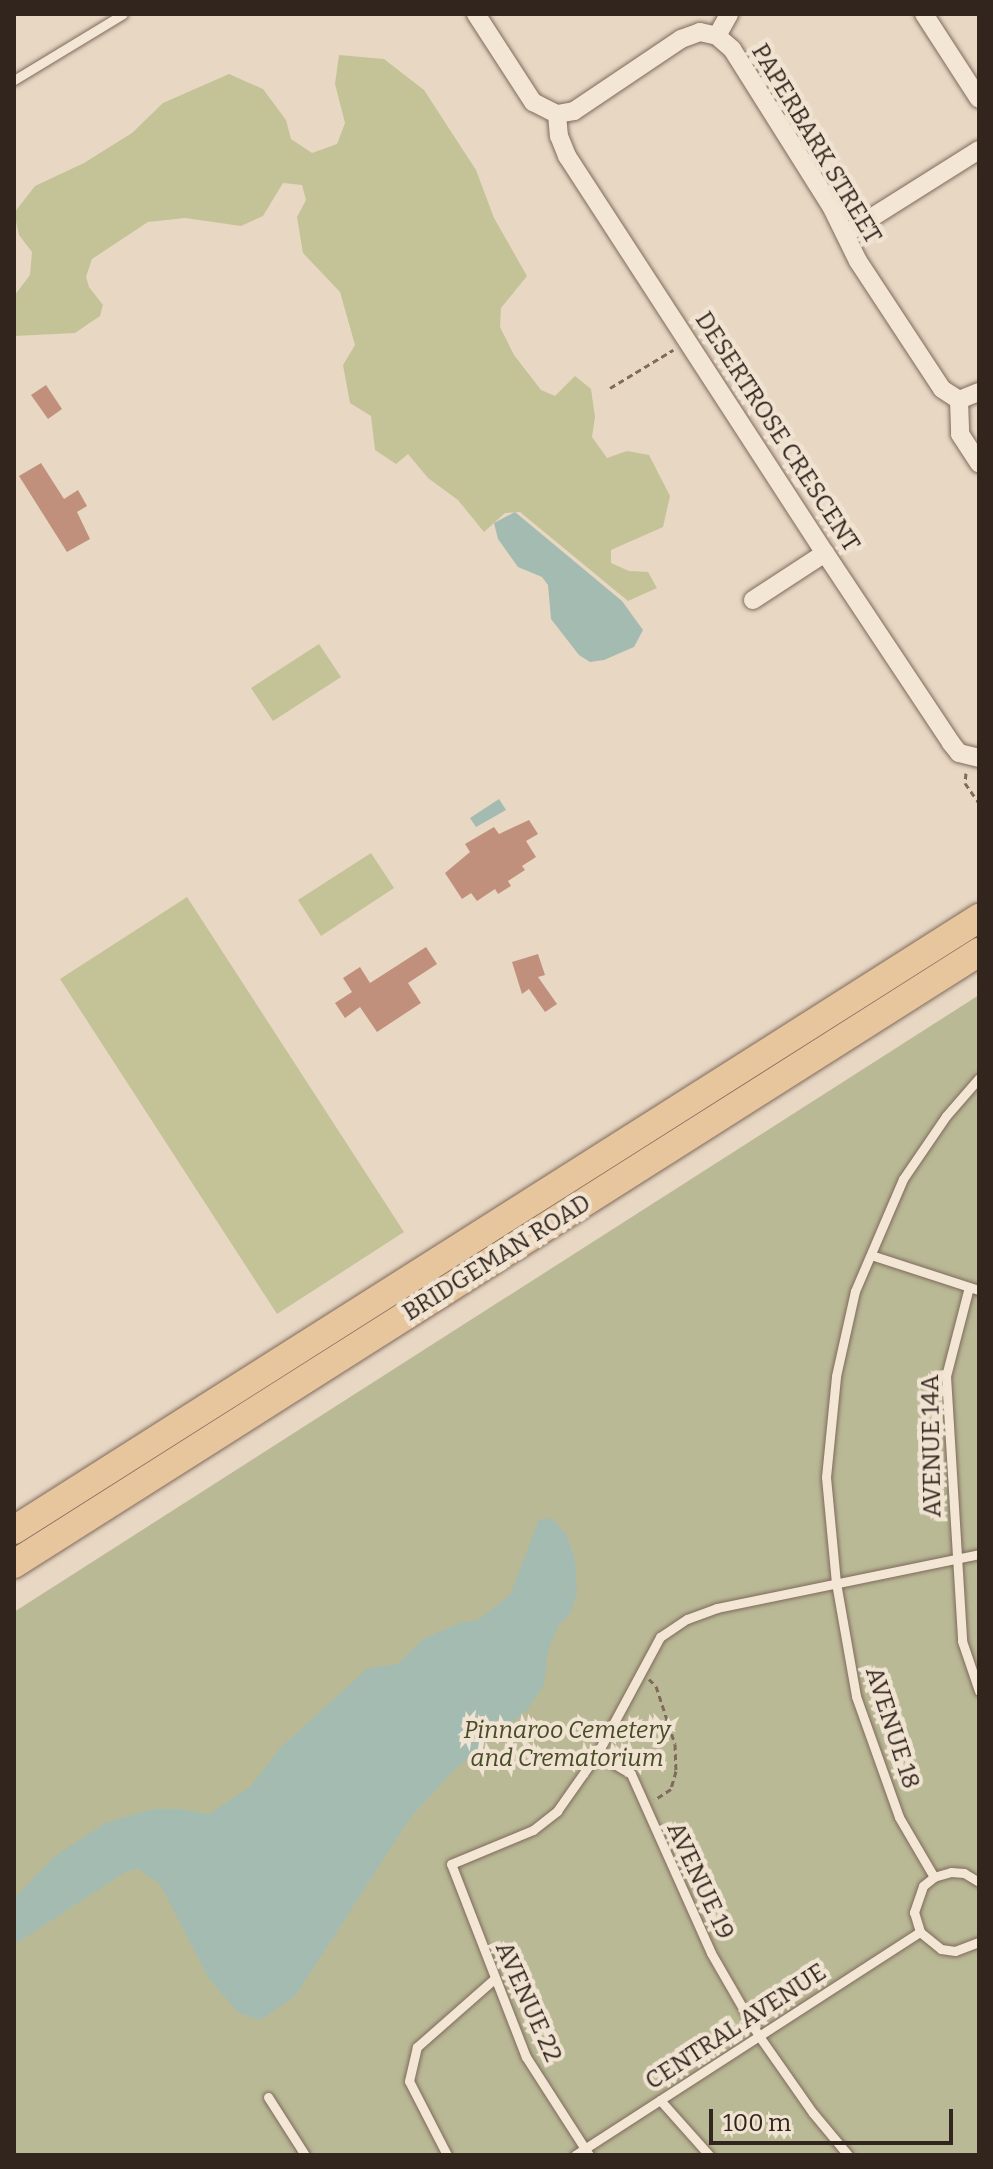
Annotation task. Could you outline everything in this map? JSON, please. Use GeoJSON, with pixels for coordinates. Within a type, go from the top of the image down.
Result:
{"type":"FeatureCollection","features":[{"type":"Feature","properties":{"kind":"main road","name":"BRIDGEMAN ROAD"},"geometry":{"type":"LineString","coordinates":[[14,1530],[979,918]]}},
{"type":"Feature","properties":{"kind":"main road","name":"BRIDGEMAN ROAD"},"geometry":{"type":"LineString","coordinates":[[14,1564],[979,952]]}},
{"type":"Feature","properties":{"kind":"street"},"geometry":{"type":"LineString","coordinates":[[476,14],[533,102],[557,114]]}},
{"type":"Feature","properties":{"kind":"street"},"geometry":{"type":"LineString","coordinates":[[717,36],[729,14]]}},
{"type":"Feature","properties":{"kind":"street"},"geometry":{"type":"LineString","coordinates":[[924,14],[979,99]]}},
{"type":"Feature","properties":{"kind":"street","name":"PAPERBARK STREET"},"geometry":{"type":"LineString","coordinates":[[557,114],[574,111],[681,39],[700,32],[717,36],[732,49],[847,233],[858,261],[942,389],[959,400]]}},
{"type":"Feature","properties":{"kind":"street","name":"DESERTROSE CRESCENT"},"geometry":{"type":"LineString","coordinates":[[557,114],[559,136],[567,156],[951,743],[974,758]]}},
{"type":"Feature","properties":{"kind":"street"},"geometry":{"type":"LineString","coordinates":[[847,233],[979,150]]}},
{"type":"Feature","properties":{"kind":"street"},"geometry":{"type":"LineString","coordinates":[[979,392],[959,400],[960,434],[979,463]]}},
{"type":"Feature","properties":{"kind":"street"},"geometry":{"type":"LineString","coordinates":[[753,600],[825,553]]}},
{"type":"Feature","properties":{"kind":"lane"},"geometry":{"type":"LineString","coordinates":[[14,80],[123,14]]}},
{"type":"Feature","properties":{"kind":"lane","name":"AVENUE 18"},"geometry":{"type":"LineString","coordinates":[[934,1877],[899,1817],[856,1696],[836,1583],[826,1477],[833,1405],[855,1291],[903,1179],[946,1116],[979,1078]]}},
{"type":"Feature","properties":{"kind":"lane"},"geometry":{"type":"LineString","coordinates":[[871,1255],[974,1288]]}},
{"type":"Feature","properties":{"kind":"lane","name":"AVENUE 14A"},"geometry":{"type":"LineString","coordinates":[[974,1288],[946,1376],[962,1641],[979,1691]]}},
{"type":"Feature","properties":{"kind":"lane"},"geometry":{"type":"LineString","coordinates":[[597,1754],[660,1637],[687,1619],[717,1608],[979,1554]]}},
{"type":"Feature","properties":{"kind":"lane","name":"AVENUE 19"},"geometry":{"type":"LineString","coordinates":[[597,1754],[631,1774],[711,1953],[759,2036],[813,2113],[848,2155]]}},
{"type":"Feature","properties":{"kind":"lane","name":"AVENUE 22"},"geometry":{"type":"LineString","coordinates":[[587,2152],[526,2057],[451,1864],[533,1830],[557,1811],[597,1754]]}},
{"type":"Feature","properties":{"kind":"lane"},"geometry":{"type":"LineString","coordinates":[[978,1945],[955,1951],[941,1949],[920,1932],[914,1912],[916,1898],[934,1877],[951,1872],[964,1873],[979,1882]]}},
{"type":"Feature","properties":{"kind":"lane","name":"CENTRAL AVENUE"},"geometry":{"type":"LineString","coordinates":[[575,2155],[587,2152],[660,2100],[920,1932]]}},
{"type":"Feature","properties":{"kind":"lane"},"geometry":{"type":"LineString","coordinates":[[447,2155],[409,2081],[417,2047],[494,1979]]}},
{"type":"Feature","properties":{"kind":"lane"},"geometry":{"type":"LineString","coordinates":[[268,2097],[305,2155]]}},
{"type":"Feature","properties":{"kind":"lane"},"geometry":{"type":"LineString","coordinates":[[660,2100],[709,2155]]}},
{"type":"Feature","properties":{"kind":"path"},"geometry":{"type":"LineString","coordinates":[[610,388],[689,340]]}},
{"type":"Feature","properties":{"kind":"path"},"geometry":{"type":"LineString","coordinates":[[974,758],[965,783],[979,803]]}},
{"type":"Feature","properties":{"kind":"path"},"geometry":{"type":"LineString","coordinates":[[641,1671],[656,1686],[675,1744],[676,1758],[671,1789],[644,1806]]}},
{"type":"Feature","properties":{"kind":"green space"},"geometry":{"type":"Polygon","coordinates":[[[339,55],[384,59],[424,90],[476,170],[494,218],[527,276],[501,308],[500,327],[514,355],[541,390],[555,396],[575,376],[591,389],[595,417],[592,437],[607,458],[627,451],[649,455],[670,496],[663,527],[611,550],[611,563],[629,571],[648,572],[657,588],[628,601],[520,512],[505,513],[484,532],[458,500],[428,478],[408,454],[396,464],[375,450],[371,416],[350,403],[343,365],[355,345],[340,292],[303,253],[297,217],[306,200],[302,185],[283,183],[263,216],[241,226],[185,218],[148,222],[92,259],[86,277],[89,287],[103,305],[100,316],[75,333],[14,336],[14,296],[30,275],[32,252],[19,235],[14,213],[35,186],[84,163],[132,133],[163,103],[229,74],[263,89],[286,120],[291,139],[312,153],[337,144],[345,123],[335,84],[339,55]]]}},
{"type":"Feature","properties":{"kind":"green space"},"geometry":{"type":"Polygon","coordinates":[[[319,644],[341,677],[273,721],[251,688],[319,644]]]}},
{"type":"Feature","properties":{"kind":"green space"},"geometry":{"type":"Polygon","coordinates":[[[371,853],[394,888],[321,936],[298,900],[371,853]]]}},
{"type":"Feature","properties":{"kind":"green space"},"geometry":{"type":"Polygon","coordinates":[[[187,897],[404,1232],[277,1314],[60,979],[187,897]]]}},
{"type":"Feature","properties":{"kind":"green space","name":"Pinnaroo Cemetery and Crematorium"},"geometry":{"type":"Polygon","coordinates":[[[979,995],[979,2155],[14,2155],[14,1612],[979,995]]]}},
{"type":"Feature","properties":{"kind":"shaded area"},"geometry":{"type":"Polygon","coordinates":[[[515,512],[622,601],[643,630],[634,647],[604,660],[590,662],[579,655],[551,619],[548,585],[542,577],[518,567],[498,539],[494,523],[515,512]]]}},
{"type":"Feature","properties":{"kind":"shaded area"},"geometry":{"type":"Polygon","coordinates":[[[499,799],[506,810],[476,827],[470,818],[499,799]]]}},
{"type":"Feature","properties":{"kind":"shaded area"},"geometry":{"type":"Polygon","coordinates":[[[539,1519],[553,1519],[567,1536],[575,1559],[577,1591],[571,1612],[559,1625],[548,1650],[544,1685],[527,1710],[456,1768],[410,1818],[296,1995],[261,2020],[239,2013],[209,1979],[160,1884],[138,1869],[125,1872],[14,1945],[14,1898],[55,1856],[105,1823],[153,1809],[181,1809],[209,1814],[250,1787],[280,1748],[368,1668],[398,1664],[423,1639],[462,1622],[478,1620],[510,1595],[539,1519]]]}},
{"type":"Feature","properties":{"kind":"building"},"geometry":{"type":"Polygon","coordinates":[[[46,385],[62,409],[48,419],[31,395],[46,385]]]}},
{"type":"Feature","properties":{"kind":"building"},"geometry":{"type":"Polygon","coordinates":[[[41,463],[64,499],[78,490],[87,506],[77,512],[90,539],[67,552],[19,476],[41,463]]]}},
{"type":"Feature","properties":{"kind":"building"},"geometry":{"type":"Polygon","coordinates":[[[529,820],[538,834],[526,841],[536,857],[522,866],[525,870],[508,881],[511,886],[498,894],[495,889],[477,901],[471,893],[462,899],[445,873],[470,852],[465,844],[494,827],[499,834],[529,820]]]}},
{"type":"Feature","properties":{"kind":"building"},"geometry":{"type":"Polygon","coordinates":[[[426,947],[437,964],[408,983],[421,1003],[377,1032],[360,1007],[345,1018],[335,1003],[352,992],[343,978],[360,967],[370,983],[426,947]]]}},
{"type":"Feature","properties":{"kind":"building"},"geometry":{"type":"Polygon","coordinates":[[[538,954],[545,975],[538,977],[557,1004],[545,1012],[529,989],[522,994],[512,962],[538,954]]]}}]}
